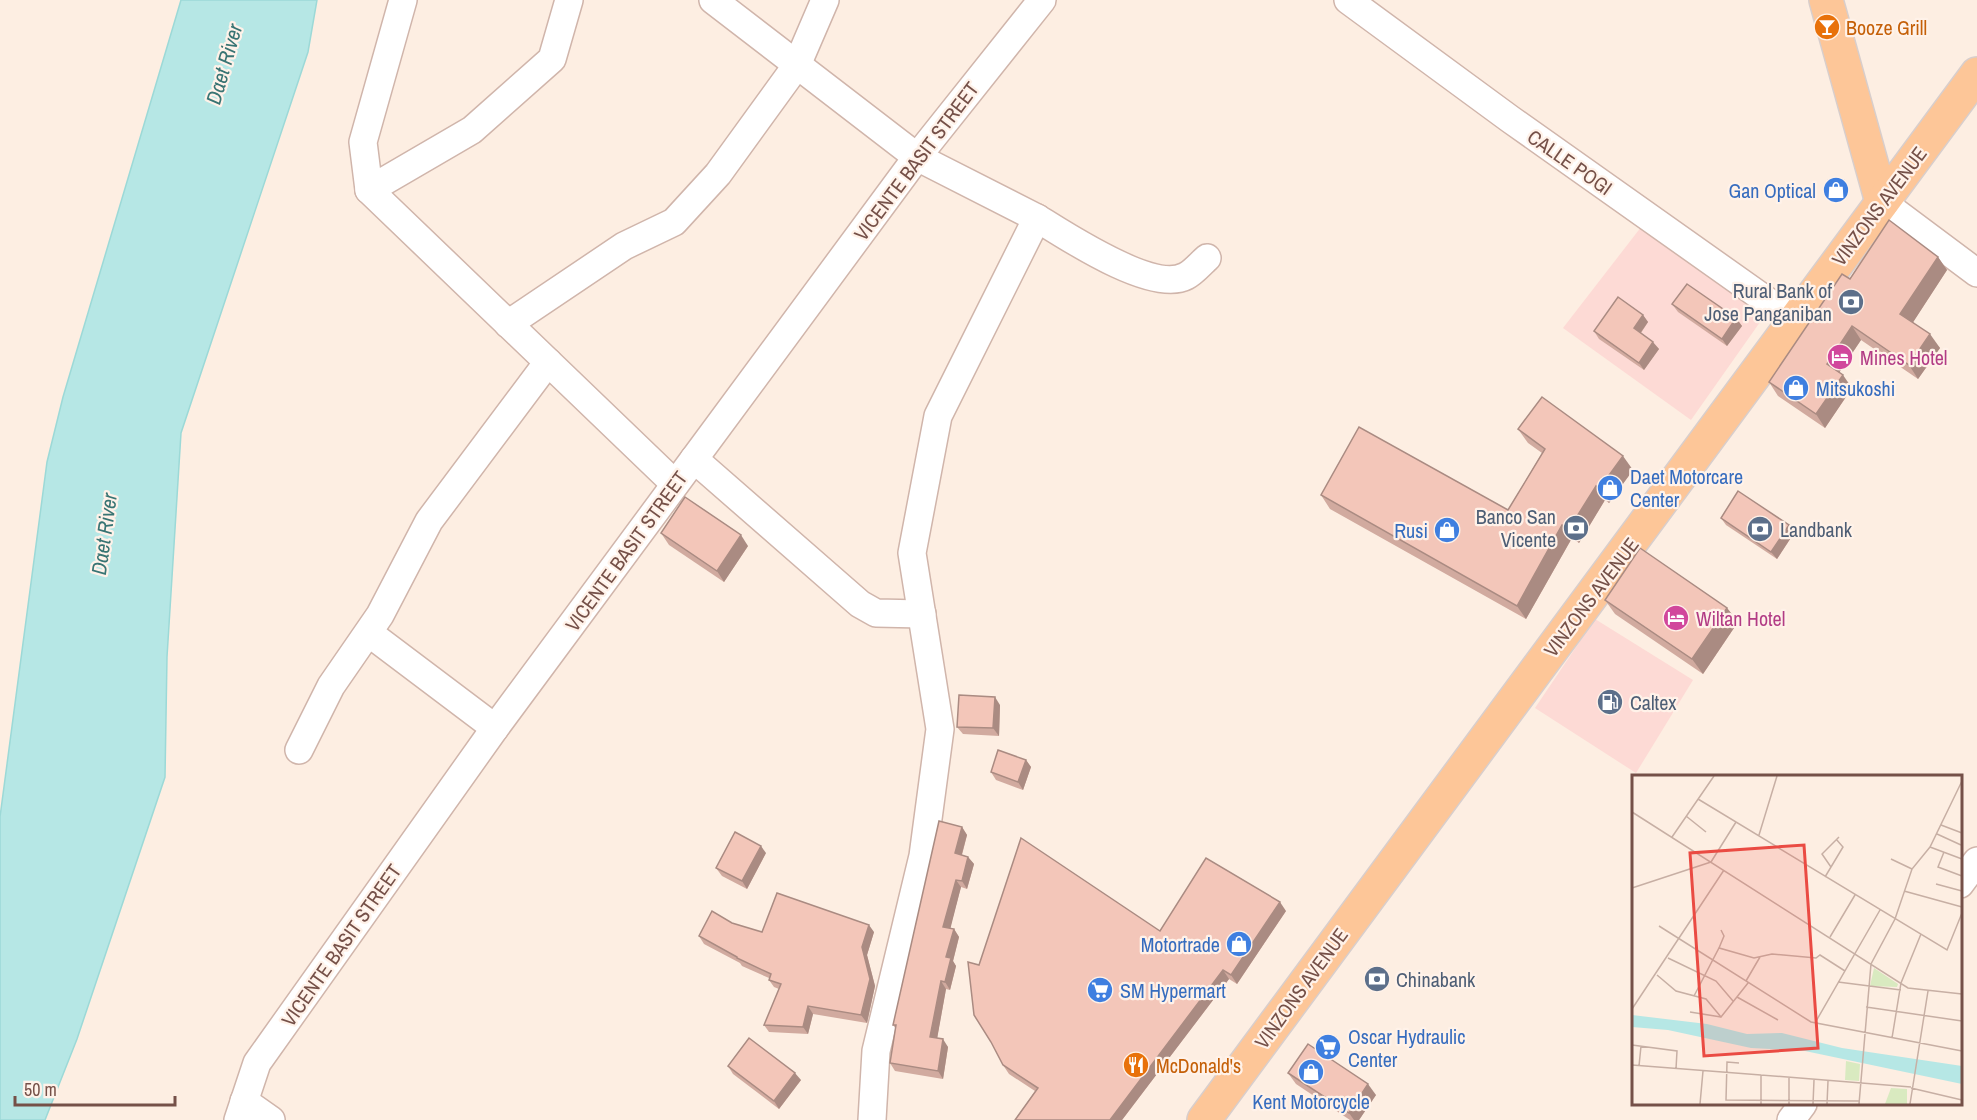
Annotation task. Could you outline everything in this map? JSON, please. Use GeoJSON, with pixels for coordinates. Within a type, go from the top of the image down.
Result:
{"type":"FeatureCollection","features":[{"type":"Feature","properties":{"kind":"main road"},"geometry":{"type":"LineString","coordinates":[[1826,0],[1882,202]]}},
{"type":"Feature","properties":{"kind":"main road","name":"VINZONS AVENUE"},"geometry":{"type":"LineString","coordinates":[[1204,1120],[1977,74]]}},
{"type":"Feature","properties":{"kind":"street"},"geometry":{"type":"LineString","coordinates":[[404,0],[363,142],[369,190],[675,484]]}},
{"type":"Feature","properties":{"kind":"street"},"geometry":{"type":"LineString","coordinates":[[369,190],[471,130],[552,59],[569,0]]}},
{"type":"Feature","properties":{"kind":"street"},"geometry":{"type":"LineString","coordinates":[[713,0],[916,157],[1036,218],[1100,256],[1149,276],[1174,279],[1186,276],[1207,258]]}},
{"type":"Feature","properties":{"kind":"street"},"geometry":{"type":"LineString","coordinates":[[508,324],[624,246],[674,222],[718,174],[797,65],[825,0]]}},
{"type":"Feature","properties":{"kind":"street","name":"VICENTE BASIT STREET"},"geometry":{"type":"LineString","coordinates":[[241,1111],[257,1064],[495,728],[916,157],[1042,0]]}},
{"type":"Feature","properties":{"kind":"street","name":"CALLE POGI"},"geometry":{"type":"LineString","coordinates":[[1348,0],[1510,119],[1794,321]]}},
{"type":"Feature","properties":{"kind":"street"},"geometry":{"type":"LineString","coordinates":[[1882,202],[1977,273]]}},
{"type":"Feature","properties":{"kind":"street"},"geometry":{"type":"LineString","coordinates":[[872,1120],[876,1051],[923,856],[940,729],[912,553],[938,416],[1036,218]]}},
{"type":"Feature","properties":{"kind":"street"},"geometry":{"type":"LineString","coordinates":[[298,750],[331,686],[380,615],[429,522],[548,362]]}},
{"type":"Feature","properties":{"kind":"street"},"geometry":{"type":"LineString","coordinates":[[694,459],[860,604],[876,613],[922,614]]}},
{"type":"Feature","properties":{"kind":"street"},"geometry":{"type":"LineString","coordinates":[[369,633],[495,728]]}},
{"type":"Feature","properties":{"kind":"street"},"geometry":{"type":"LineString","coordinates":[[1962,881],[1977,861]]}},
{"type":"Feature","properties":{"kind":"street"},"geometry":{"type":"LineString","coordinates":[[1791,1120],[1802,1105]]}},
{"type":"Feature","properties":{"kind":"street"},"geometry":{"type":"LineString","coordinates":[[241,1111],[271,1120]]}},
{"type":"Feature","properties":{"kind":"shaded area"},"geometry":{"type":"Polygon","coordinates":[[[1645,222],[1765,315],[1691,420],[1563,328],[1645,222]]]}},
{"type":"Feature","properties":{"kind":"shaded area"},"geometry":{"type":"Polygon","coordinates":[[[1595,619],[1693,680],[1636,773],[1535,708],[1595,619]]]}},
{"type":"Feature","properties":{"kind":"water","name":"Daet River"},"geometry":{"type":"Polygon","coordinates":[[[181,0],[317,0],[308,52],[181,433],[167,657],[165,777],[77,1039],[45,1120],[0,1120],[0,817],[47,462],[63,397],[181,0]]]}},
{"type":"Feature","properties":{"kind":"building"},"geometry":{"type":"Polygon","coordinates":[[[1889,220],[1938,257],[1900,314],[1930,334],[1909,365],[1852,326],[1827,364],[1843,375],[1816,414],[1769,382],[1842,274],[1850,279],[1889,220]]]}},
{"type":"Feature","properties":{"kind":"building"},"geometry":{"type":"Polygon","coordinates":[[[1687,284],[1736,318],[1722,339],[1672,304],[1687,284]]]}},
{"type":"Feature","properties":{"kind":"building"},"geometry":{"type":"Polygon","coordinates":[[[1618,297],[1643,315],[1634,328],[1653,342],[1639,363],[1594,331],[1618,297]]]}},
{"type":"Feature","properties":{"kind":"building"},"geometry":{"type":"Polygon","coordinates":[[[1542,397],[1623,456],[1599,489],[1596,486],[1569,529],[1562,525],[1517,606],[1321,495],[1359,427],[1508,510],[1545,449],[1518,429],[1542,397]]]}},
{"type":"Feature","properties":{"kind":"building","name":"Landbank"},"geometry":{"type":"Polygon","coordinates":[[[1738,491],[1789,525],[1771,552],[1721,518],[1738,491]]]}},
{"type":"Feature","properties":{"kind":"building"},"geometry":{"type":"Polygon","coordinates":[[[685,497],[741,535],[717,571],[661,533],[685,497]]]}},
{"type":"Feature","properties":{"kind":"building","name":"Wiltan Hotel"},"geometry":{"type":"Polygon","coordinates":[[[1640,548],[1727,608],[1692,659],[1605,600],[1640,548]]]}},
{"type":"Feature","properties":{"kind":"building"},"geometry":{"type":"Polygon","coordinates":[[[959,695],[995,697],[993,728],[957,727],[959,695]]]}},
{"type":"Feature","properties":{"kind":"building"},"geometry":{"type":"Polygon","coordinates":[[[998,750],[1026,760],[1018,782],[991,772],[998,750]]]}},
{"type":"Feature","properties":{"kind":"building"},"geometry":{"type":"Polygon","coordinates":[[[939,821],[962,827],[955,853],[968,857],[962,881],[956,880],[943,927],[954,929],[946,957],[951,958],[945,982],[941,981],[930,1037],[943,1039],[938,1071],[890,1063],[896,1025],[893,1025],[939,821]]]}},
{"type":"Feature","properties":{"kind":"building"},"geometry":{"type":"Polygon","coordinates":[[[735,832],[761,846],[742,881],[716,868],[735,832]]]}},
{"type":"Feature","properties":{"kind":"building","name":"SM Hypermart"},"geometry":{"type":"Polygon","coordinates":[[[1021,838],[1160,931],[1206,858],[1280,902],[1231,975],[1223,970],[1110,1120],[1015,1120],[1038,1088],[1003,1065],[974,1015],[968,962],[979,965],[1021,838]]]}},
{"type":"Feature","properties":{"kind":"building"},"geometry":{"type":"Polygon","coordinates":[[[777,893],[869,925],[862,947],[870,979],[861,1015],[808,1006],[803,1027],[764,1025],[781,984],[769,980],[771,974],[699,936],[712,911],[732,923],[762,932],[777,893]]]}},
{"type":"Feature","properties":{"kind":"building"},"geometry":{"type":"Polygon","coordinates":[[[749,1038],[795,1073],[774,1101],[728,1066],[749,1038]]]}},
{"type":"Feature","properties":{"kind":"building"},"geometry":{"type":"Polygon","coordinates":[[[1308,1044],[1368,1084],[1349,1113],[1288,1073],[1308,1044]]]}},
{"type":"Feature","properties":{"kind":"place","name":"Booze Grill"},"geometry":{"type":"Point","coordinates":[1827,27]}},
{"type":"Feature","properties":{"kind":"place","name":"Gan Optical"},"geometry":{"type":"Point","coordinates":[1836,190]}},
{"type":"Feature","properties":{"kind":"place","name":"Rural Bank of Jose Panganiban"},"geometry":{"type":"Point","coordinates":[1851,302]}},
{"type":"Feature","properties":{"kind":"place","name":"Mines Hotel"},"geometry":{"type":"Point","coordinates":[1840,357]}},
{"type":"Feature","properties":{"kind":"place","name":"Mitsukoshi"},"geometry":{"type":"Point","coordinates":[1796,388]}},
{"type":"Feature","properties":{"kind":"place","name":"Daet Motorcare Center"},"geometry":{"type":"Point","coordinates":[1610,488]}},
{"type":"Feature","properties":{"kind":"place","name":"Banco San Vicente"},"geometry":{"type":"Point","coordinates":[1576,528]}},
{"type":"Feature","properties":{"kind":"place","name":"Landbank"},"geometry":{"type":"Point","coordinates":[1760,529]}},
{"type":"Feature","properties":{"kind":"place","name":"Rusi"},"geometry":{"type":"Point","coordinates":[1447,530]}},
{"type":"Feature","properties":{"kind":"place","name":"Wiltan Hotel"},"geometry":{"type":"Point","coordinates":[1676,618]}},
{"type":"Feature","properties":{"kind":"place","name":"Caltex"},"geometry":{"type":"Point","coordinates":[1610,702]}},
{"type":"Feature","properties":{"kind":"place","name":"Motortrade"},"geometry":{"type":"Point","coordinates":[1239,944]}},
{"type":"Feature","properties":{"kind":"place","name":"Chinabank"},"geometry":{"type":"Point","coordinates":[1377,979]}},
{"type":"Feature","properties":{"kind":"place","name":"SM Hypermart"},"geometry":{"type":"Point","coordinates":[1100,990]}},
{"type":"Feature","properties":{"kind":"place","name":"Oscar Hydraulic Center"},"geometry":{"type":"Point","coordinates":[1328,1047]}},
{"type":"Feature","properties":{"kind":"place","name":"McDonald's"},"geometry":{"type":"Point","coordinates":[1136,1065]}},
{"type":"Feature","properties":{"kind":"place","name":"Kent Motorcycle"},"geometry":{"type":"Point","coordinates":[1311,1072]}}]}
